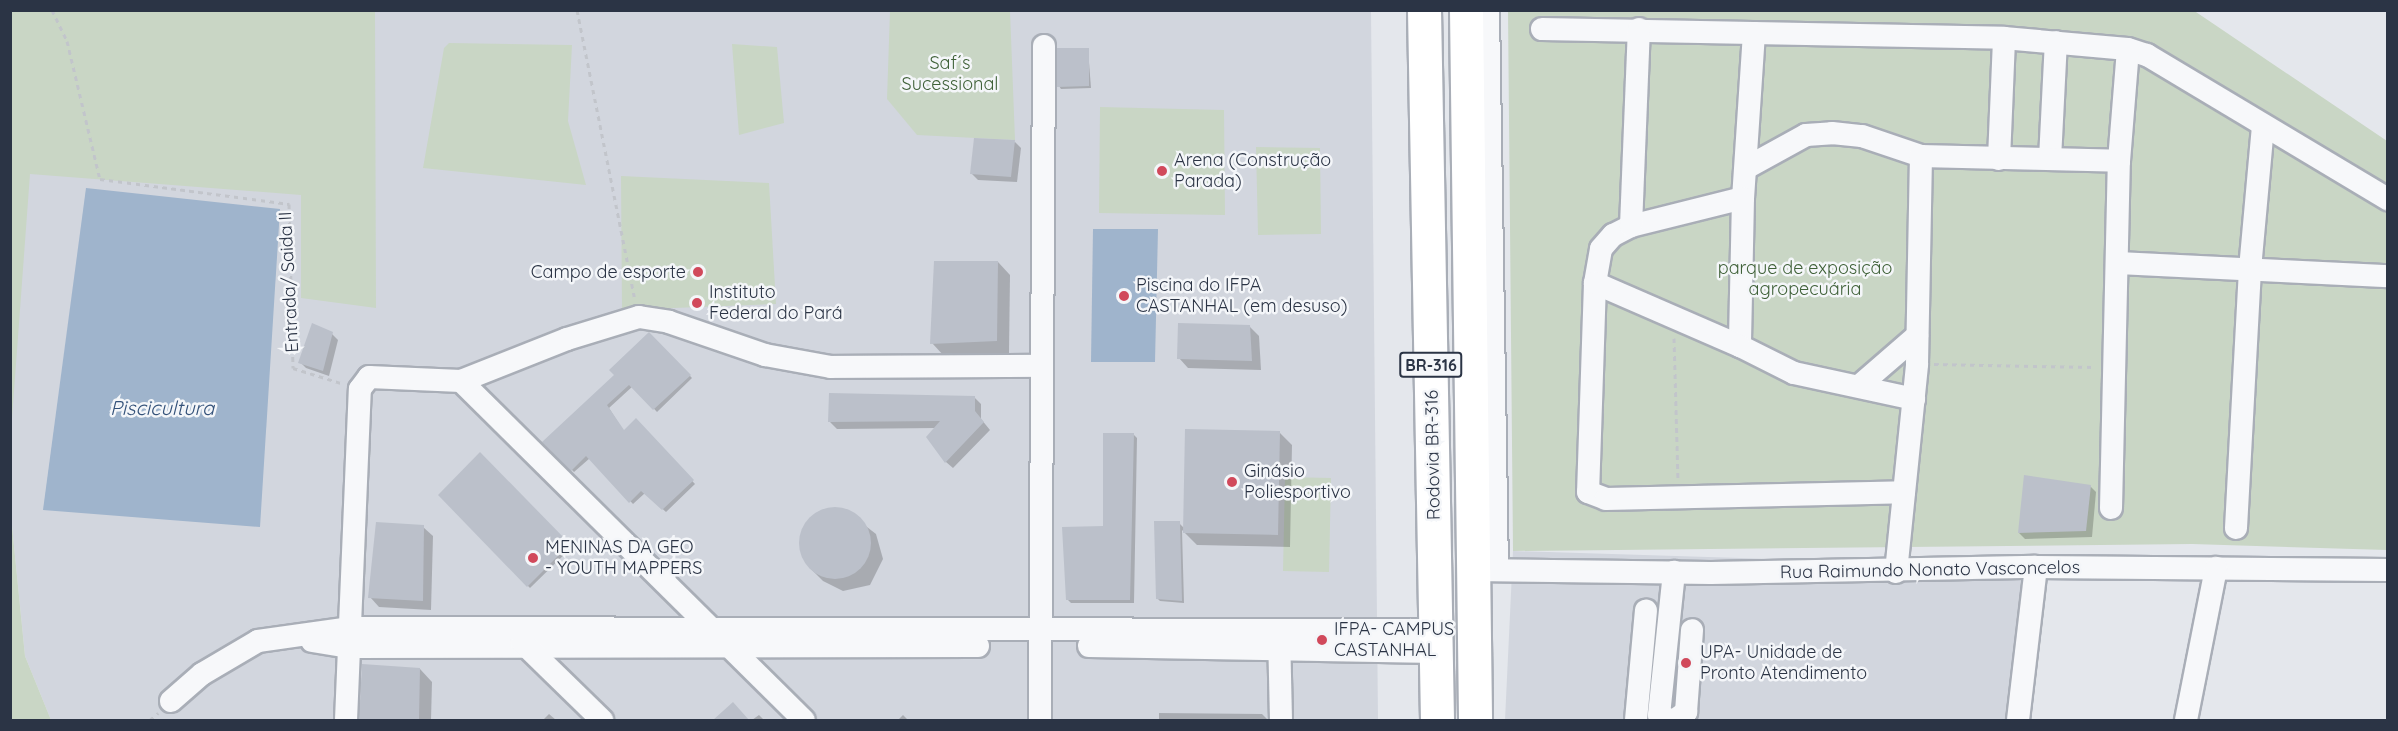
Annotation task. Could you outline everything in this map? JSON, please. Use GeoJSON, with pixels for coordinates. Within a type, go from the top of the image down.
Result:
{"type":"FeatureCollection","features":[{"type":"Feature","properties":{"kind":"highway","name":"Rodovia BR-316"},"geometry":{"type":"LineString","coordinates":[[1424,10],[1437,720]]}},
{"type":"Feature","properties":{"kind":"highway","name":"BR-316"},"geometry":{"type":"LineString","coordinates":[[1466,10],[1485,570],[1475,720]]}},
{"type":"Feature","properties":{"kind":"street"},"geometry":{"type":"LineString","coordinates":[[1485,570],[1488,10]]}},
{"type":"Feature","properties":{"kind":"street"},"geometry":{"type":"LineString","coordinates":[[1542,29],[1639,29],[2004,38],[2128,49],[2147,55],[2388,199]]}},
{"type":"Feature","properties":{"kind":"street"},"geometry":{"type":"LineString","coordinates":[[1631,226],[1639,29]]}},
{"type":"Feature","properties":{"kind":"street"},"geometry":{"type":"LineString","coordinates":[[1740,346],[1743,198],[1754,33]]}},
{"type":"Feature","properties":{"kind":"street"},"geometry":{"type":"LineString","coordinates":[[1999,159],[2004,38]]}},
{"type":"Feature","properties":{"kind":"street"},"geometry":{"type":"LineString","coordinates":[[2050,159],[2056,42]]}},
{"type":"Feature","properties":{"kind":"street"},"geometry":{"type":"LineString","coordinates":[[1040,720],[1044,46]]}},
{"type":"Feature","properties":{"kind":"street"},"geometry":{"type":"LineString","coordinates":[[2111,508],[2119,262],[2119,161],[2128,49]]}},
{"type":"Feature","properties":{"kind":"street"},"geometry":{"type":"LineString","coordinates":[[2236,528],[2250,269],[2263,126]]}},
{"type":"Feature","properties":{"kind":"street"},"geometry":{"type":"LineString","coordinates":[[1746,168],[1806,135],[1832,133],[1862,136],[1921,156],[2119,161]]}},
{"type":"Feature","properties":{"kind":"street"},"geometry":{"type":"LineString","coordinates":[[1896,572],[1917,364],[1921,156]]}},
{"type":"Feature","properties":{"kind":"street"},"geometry":{"type":"LineString","coordinates":[[1743,198],[1631,226],[1613,235],[1601,249],[1595,283],[1588,492],[1606,500],[1904,492]]}},
{"type":"Feature","properties":{"kind":"street"},"geometry":{"type":"LineString","coordinates":[[2119,262],[2388,276]]}},
{"type":"Feature","properties":{"kind":"street"},"geometry":{"type":"LineString","coordinates":[[1595,283],[1740,346],[1794,373],[1914,399]]}},
{"type":"Feature","properties":{"kind":"street"},"geometry":{"type":"LineString","coordinates":[[346,720],[360,389],[369,378],[461,381],[567,339],[639,317],[669,322],[765,355],[831,367],[1042,366]]}},
{"type":"Feature","properties":{"kind":"street"},"geometry":{"type":"LineString","coordinates":[[1859,386],[1917,336]]}},
{"type":"Feature","properties":{"kind":"street"},"geometry":{"type":"LineString","coordinates":[[461,381],[803,720]]}},
{"type":"Feature","properties":{"kind":"street"},"geometry":{"type":"LineString","coordinates":[[2018,720],[2036,567]]}},
{"type":"Feature","properties":{"kind":"street","name":"Rua Raimundo Nonato Vasconcelos"},"geometry":{"type":"LineString","coordinates":[[1485,570],[1896,572],[2036,567],[2388,570]]}},
{"type":"Feature","properties":{"kind":"street"},"geometry":{"type":"LineString","coordinates":[[2186,720],[2216,568]]}},
{"type":"Feature","properties":{"kind":"street"},"geometry":{"type":"LineString","coordinates":[[1655,718],[1674,572]]}},
{"type":"Feature","properties":{"kind":"street"},"geometry":{"type":"LineString","coordinates":[[1646,610],[1655,718]]}},
{"type":"Feature","properties":{"kind":"street"},"geometry":{"type":"LineString","coordinates":[[171,701],[202,674],[243,648],[258,641],[296,638],[511,631],[709,629],[1041,638],[1436,641]]}},
{"type":"Feature","properties":{"kind":"street"},"geometry":{"type":"LineString","coordinates":[[1655,718],[1686,712],[1692,630]]}},
{"type":"Feature","properties":{"kind":"street"},"geometry":{"type":"LineString","coordinates":[[511,631],[602,720]]}},
{"type":"Feature","properties":{"kind":"street"},"geometry":{"type":"LineString","coordinates":[[349,638],[528,648],[728,647],[1041,638]]}},
{"type":"Feature","properties":{"kind":"street"},"geometry":{"type":"LineString","coordinates":[[1280,639],[1281,720]]}},
{"type":"Feature","properties":{"kind":"path","name":"Entrada/ Saida II"},"geometry":{"type":"LineString","coordinates":[[52,10],[67,41],[100,179],[289,204],[293,368],[360,389]]}},
{"type":"Feature","properties":{"kind":"path"},"geometry":{"type":"LineString","coordinates":[[577,10],[639,317]]}},
{"type":"Feature","properties":{"kind":"path"},"geometry":{"type":"LineString","coordinates":[[1674,317],[1679,498]]}},
{"type":"Feature","properties":{"kind":"path"},"geometry":{"type":"LineString","coordinates":[[1917,364],[2116,368]]}},
{"type":"Feature","properties":{"kind":"shaded area","name":"Instituto Federal do Pará"},"geometry":{"type":"Polygon","coordinates":[[[41,11],[1371,11],[1378,720],[51,720],[25,656],[11,516],[10,432],[41,11]]]}},
{"type":"Feature","properties":{"kind":"shaded area"},"geometry":{"type":"Polygon","coordinates":[[[1513,551],[2036,567],[2018,720],[1505,720],[1513,551]]]}},
{"type":"Feature","properties":{"kind":"green space"},"geometry":{"type":"Polygon","coordinates":[[[11,10],[375,11],[376,308],[301,298],[301,195],[30,174],[11,432],[11,10]]]}},
{"type":"Feature","properties":{"kind":"green space","name":"parque de exposição agropecuária"},"geometry":{"type":"Polygon","coordinates":[[[2193,10],[2387,141],[2387,550],[2192,544],[1513,551],[1508,11],[2193,10]]]}},
{"type":"Feature","properties":{"kind":"green space","name":"Saf´s Sucessional"},"geometry":{"type":"Polygon","coordinates":[[[890,11],[1010,11],[1015,140],[917,135],[887,99],[890,11]]]}},
{"type":"Feature","properties":{"kind":"green space"},"geometry":{"type":"Polygon","coordinates":[[[449,43],[572,45],[568,121],[586,185],[423,168],[444,48],[449,43]]]}},
{"type":"Feature","properties":{"kind":"green space"},"geometry":{"type":"Polygon","coordinates":[[[732,44],[777,47],[784,123],[739,135],[732,44]]]}},
{"type":"Feature","properties":{"kind":"green space","name":"Arena (Construção Parada)"},"geometry":{"type":"Polygon","coordinates":[[[1100,107],[1224,110],[1225,215],[1099,213],[1100,107]]]}},
{"type":"Feature","properties":{"kind":"green space","name":"Arena (Construção Parada)"},"geometry":{"type":"Polygon","coordinates":[[[1256,147],[1320,148],[1321,234],[1258,235],[1256,147]]]}},
{"type":"Feature","properties":{"kind":"green space","name":"Campo de esporte"},"geometry":{"type":"Polygon","coordinates":[[[621,176],[769,183],[776,304],[622,310],[621,176]]]}},
{"type":"Feature","properties":{"kind":"green space"},"geometry":{"type":"Polygon","coordinates":[[[1285,477],[1331,478],[1329,572],[1283,571],[1285,477]]]}},
{"type":"Feature","properties":{"kind":"green space"},"geometry":{"type":"Polygon","coordinates":[[[11,516],[25,656],[51,720],[11,720],[11,516]]]}},
{"type":"Feature","properties":{"kind":"water","name":"Piscicultura"},"geometry":{"type":"Polygon","coordinates":[[[86,188],[280,209],[260,527],[43,510],[86,188]]]}},
{"type":"Feature","properties":{"kind":"water","name":"Piscina do IFPA CASTANHAL (em desuso)"},"geometry":{"type":"Polygon","coordinates":[[[1093,229],[1158,229],[1155,362],[1091,362],[1093,229]]]}},
{"type":"Feature","properties":{"kind":"building"},"geometry":{"type":"Polygon","coordinates":[[[1057,48],[1089,48],[1089,86],[1057,87],[1057,48]]]}},
{"type":"Feature","properties":{"kind":"building"},"geometry":{"type":"Polygon","coordinates":[[[974,138],[1015,140],[1011,177],[970,174],[974,138]]]}},
{"type":"Feature","properties":{"kind":"building"},"geometry":{"type":"Polygon","coordinates":[[[934,261],[998,261],[997,341],[930,344],[934,261]]]}},
{"type":"Feature","properties":{"kind":"building"},"geometry":{"type":"Polygon","coordinates":[[[312,323],[333,332],[323,371],[298,363],[312,323]]]}},
{"type":"Feature","properties":{"kind":"building"},"geometry":{"type":"Polygon","coordinates":[[[1178,323],[1250,325],[1252,361],[1177,359],[1178,323]]]}},
{"type":"Feature","properties":{"kind":"building"},"geometry":{"type":"Polygon","coordinates":[[[649,332],[691,375],[653,410],[629,385],[607,405],[624,430],[636,418],[694,480],[662,510],[641,491],[629,503],[586,456],[571,471],[542,442],[614,375],[609,370],[649,332]]]}},
{"type":"Feature","properties":{"kind":"building"},"geometry":{"type":"Polygon","coordinates":[[[829,393],[975,396],[975,411],[984,422],[945,463],[926,437],[940,421],[828,422],[829,393]]]}},
{"type":"Feature","properties":{"kind":"building","name":"Ginásio Poliesportivo"},"geometry":{"type":"Polygon","coordinates":[[[1185,429],[1280,431],[1278,535],[1183,533],[1185,429]]]}},
{"type":"Feature","properties":{"kind":"building"},"geometry":{"type":"Polygon","coordinates":[[[1103,433],[1134,433],[1130,600],[1066,600],[1062,527],[1103,526],[1103,433]]]}},
{"type":"Feature","properties":{"kind":"building"},"geometry":{"type":"Polygon","coordinates":[[[480,452],[570,544],[527,587],[438,495],[480,452]]]}},
{"type":"Feature","properties":{"kind":"building"},"geometry":{"type":"Polygon","coordinates":[[[2024,475],[2091,485],[2086,531],[2018,533],[2024,475]]]}},
{"type":"Feature","properties":{"kind":"building"},"geometry":{"type":"Polygon","coordinates":[[[835,507],[849,510],[861,517],[868,529],[871,543],[868,557],[861,569],[849,576],[835,579],[821,576],[809,569],[802,557],[799,543],[802,529],[809,517],[821,510],[835,507]]]}},
{"type":"Feature","properties":{"kind":"building"},"geometry":{"type":"Polygon","coordinates":[[[1154,521],[1180,521],[1182,601],[1156,599],[1154,521]]]}},
{"type":"Feature","properties":{"kind":"building"},"geometry":{"type":"Polygon","coordinates":[[[376,522],[424,525],[423,601],[368,598],[376,522]]]}},
{"type":"Feature","properties":{"kind":"building"},"geometry":{"type":"Polygon","coordinates":[[[362,664],[420,668],[419,720],[359,720],[362,664]]]}},
{"type":"Feature","properties":{"kind":"building"},"geometry":{"type":"Polygon","coordinates":[[[733,702],[749,720],[713,720],[733,702]]]}},
{"type":"Feature","properties":{"kind":"place","name":"Arena (Construção Parada)"},"geometry":{"type":"Point","coordinates":[1162,171]}},
{"type":"Feature","properties":{"kind":"place","name":"Campo de esporte"},"geometry":{"type":"Point","coordinates":[698,272]}},
{"type":"Feature","properties":{"kind":"place","name":"Piscina do IFPA CASTANHAL (em desuso)"},"geometry":{"type":"Point","coordinates":[1124,296]}},
{"type":"Feature","properties":{"kind":"place","name":"Instituto Federal do Pará"},"geometry":{"type":"Point","coordinates":[697,303]}},
{"type":"Feature","properties":{"kind":"place","name":"Ginásio Poliesportivo"},"geometry":{"type":"Point","coordinates":[1232,482]}},
{"type":"Feature","properties":{"kind":"place","name":"MENINAS DA GEO - YOUTH MAPPERS"},"geometry":{"type":"Point","coordinates":[533,558]}},
{"type":"Feature","properties":{"kind":"place","name":"IFPA- CAMPUS CASTANHAL"},"geometry":{"type":"Point","coordinates":[1322,640]}},
{"type":"Feature","properties":{"kind":"place","name":"UPA- Unidade de Pronto Atendimento"},"geometry":{"type":"Point","coordinates":[1686,663]}}]}
